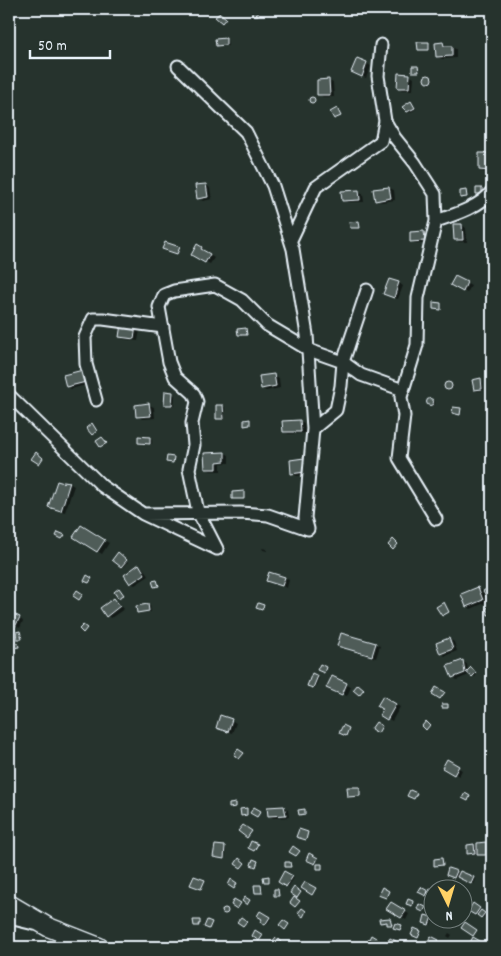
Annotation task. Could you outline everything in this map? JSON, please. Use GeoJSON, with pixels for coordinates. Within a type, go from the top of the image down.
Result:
{"type":"FeatureCollection","features":[{"type":"Feature","properties":{"kind":"main road"},"geometry":{"type":"LineString","coordinates":[[9,904],[48,927],[99,947]]}},
{"type":"Feature","properties":{"kind":"street"},"geometry":{"type":"LineString","coordinates":[[290,240],[316,187],[381,141],[385,121],[378,76],[381,45]]}},
{"type":"Feature","properties":{"kind":"street"},"geometry":{"type":"LineString","coordinates":[[142,514],[240,512],[268,515],[308,529],[305,518],[313,428],[309,350],[293,249],[273,186],[246,132],[178,66]]}},
{"type":"Feature","properties":{"kind":"street"},"geometry":{"type":"LineString","coordinates":[[385,121],[435,194],[436,221],[418,298],[417,345],[401,397],[404,416],[399,458],[436,519]]}},
{"type":"Feature","properties":{"kind":"street"},"geometry":{"type":"LineString","coordinates":[[436,221],[478,204],[492,191]]}},
{"type":"Feature","properties":{"kind":"street"},"geometry":{"type":"LineString","coordinates":[[9,395],[102,486],[142,514],[217,549],[198,512],[189,469],[194,445],[192,423],[197,402],[194,394],[175,377],[169,362],[159,307],[164,296],[174,291],[215,285],[242,300],[267,326],[309,350],[343,362],[361,376],[403,390]]}},
{"type":"Feature","properties":{"kind":"street"},"geometry":{"type":"LineString","coordinates":[[313,428],[336,410],[343,362],[367,290]]}},
{"type":"Feature","properties":{"kind":"street"},"geometry":{"type":"LineString","coordinates":[[96,400],[86,364],[85,337],[93,319],[103,318],[163,327]]}},
{"type":"Feature","properties":{"kind":"street"},"geometry":{"type":"LineString","coordinates":[[9,918],[48,927]]}},
{"type":"Feature","properties":{"kind":"building"},"geometry":{"type":"Polygon","coordinates":[[[252,9],[258,9],[258,15],[252,15],[252,9]]]}},
{"type":"Feature","properties":{"kind":"building"},"geometry":{"type":"Polygon","coordinates":[[[220,13],[226,18],[222,23],[215,17],[220,13]]]}},
{"type":"Feature","properties":{"kind":"building"},"geometry":{"type":"Polygon","coordinates":[[[226,38],[226,45],[216,46],[215,39],[226,38]]]}},
{"type":"Feature","properties":{"kind":"building"},"geometry":{"type":"Polygon","coordinates":[[[417,42],[429,42],[429,50],[418,50],[417,42]]]}},
{"type":"Feature","properties":{"kind":"building"},"geometry":{"type":"Polygon","coordinates":[[[443,42],[444,46],[452,46],[452,56],[436,57],[435,43],[443,42]]]}},
{"type":"Feature","properties":{"kind":"building"},"geometry":{"type":"Polygon","coordinates":[[[357,58],[367,62],[362,77],[351,72],[357,58]]]}},
{"type":"Feature","properties":{"kind":"building"},"geometry":{"type":"Polygon","coordinates":[[[412,66],[418,66],[419,72],[412,72],[412,66]]]}},
{"type":"Feature","properties":{"kind":"building"},"geometry":{"type":"Polygon","coordinates":[[[398,73],[410,74],[409,88],[397,88],[398,73]]]}},
{"type":"Feature","properties":{"kind":"building"},"geometry":{"type":"Polygon","coordinates":[[[428,75],[432,79],[428,83],[424,79],[428,75]]]}},
{"type":"Feature","properties":{"kind":"building"},"geometry":{"type":"Polygon","coordinates":[[[329,79],[330,95],[317,95],[317,80],[329,79]]]}},
{"type":"Feature","properties":{"kind":"building"},"geometry":{"type":"Polygon","coordinates":[[[312,97],[315,100],[312,103],[309,100],[312,97]]]}},
{"type":"Feature","properties":{"kind":"building"},"geometry":{"type":"Polygon","coordinates":[[[411,101],[415,108],[407,112],[402,107],[411,101]]]}},
{"type":"Feature","properties":{"kind":"building"},"geometry":{"type":"Polygon","coordinates":[[[337,108],[341,116],[334,119],[330,112],[337,108]]]}},
{"type":"Feature","properties":{"kind":"building"},"geometry":{"type":"Polygon","coordinates":[[[479,153],[490,153],[490,171],[479,170],[479,153]]]}},
{"type":"Feature","properties":{"kind":"building"},"geometry":{"type":"Polygon","coordinates":[[[206,184],[208,197],[197,199],[195,185],[206,184]]]}},
{"type":"Feature","properties":{"kind":"building"},"geometry":{"type":"Polygon","coordinates":[[[389,187],[391,198],[375,201],[373,189],[389,187]]]}},
{"type":"Feature","properties":{"kind":"building"},"geometry":{"type":"Polygon","coordinates":[[[476,188],[482,188],[482,194],[476,194],[476,188]]]}},
{"type":"Feature","properties":{"kind":"building"},"geometry":{"type":"Polygon","coordinates":[[[359,190],[360,200],[342,201],[341,191],[359,190]]]}},
{"type":"Feature","properties":{"kind":"building"},"geometry":{"type":"Polygon","coordinates":[[[466,190],[467,197],[460,198],[460,191],[466,190]]]}},
{"type":"Feature","properties":{"kind":"building"},"geometry":{"type":"Polygon","coordinates":[[[359,221],[360,228],[350,228],[349,222],[359,221]]]}},
{"type":"Feature","properties":{"kind":"building"},"geometry":{"type":"Polygon","coordinates":[[[453,224],[462,224],[463,240],[454,240],[453,224]]]}},
{"type":"Feature","properties":{"kind":"building"},"geometry":{"type":"Polygon","coordinates":[[[424,231],[425,241],[410,242],[410,232],[424,231]]]}},
{"type":"Feature","properties":{"kind":"building"},"geometry":{"type":"Polygon","coordinates":[[[165,242],[180,247],[177,254],[162,249],[165,242]]]}},
{"type":"Feature","properties":{"kind":"building"},"geometry":{"type":"Polygon","coordinates":[[[197,244],[202,247],[201,249],[210,254],[205,263],[191,255],[197,244]]]}},
{"type":"Feature","properties":{"kind":"building"},"geometry":{"type":"Polygon","coordinates":[[[487,246],[492,247],[492,253],[486,252],[487,246]]]}},
{"type":"Feature","properties":{"kind":"building"},"geometry":{"type":"Polygon","coordinates":[[[455,276],[467,282],[463,292],[450,285],[455,276]]]}},
{"type":"Feature","properties":{"kind":"building"},"geometry":{"type":"Polygon","coordinates":[[[389,279],[399,282],[394,298],[383,294],[389,279]]]}},
{"type":"Feature","properties":{"kind":"building"},"geometry":{"type":"Polygon","coordinates":[[[433,302],[441,303],[441,310],[433,309],[433,302]]]}},
{"type":"Feature","properties":{"kind":"building"},"geometry":{"type":"Polygon","coordinates":[[[121,324],[136,326],[134,339],[119,337],[121,324]]]}},
{"type":"Feature","properties":{"kind":"building"},"geometry":{"type":"Polygon","coordinates":[[[246,328],[247,335],[238,335],[237,329],[246,328]]]}},
{"type":"Feature","properties":{"kind":"building"},"geometry":{"type":"Polygon","coordinates":[[[83,370],[86,382],[66,387],[63,375],[83,370]]]}},
{"type":"Feature","properties":{"kind":"building"},"geometry":{"type":"Polygon","coordinates":[[[274,374],[276,386],[261,389],[259,376],[274,374]]]}},
{"type":"Feature","properties":{"kind":"building"},"geometry":{"type":"Polygon","coordinates":[[[481,378],[482,389],[474,390],[472,380],[481,378]]]}},
{"type":"Feature","properties":{"kind":"building"},"geometry":{"type":"Polygon","coordinates":[[[448,382],[452,386],[448,390],[444,386],[448,382]]]}},
{"type":"Feature","properties":{"kind":"building"},"geometry":{"type":"Polygon","coordinates":[[[165,391],[173,392],[172,405],[164,405],[165,391]]]}},
{"type":"Feature","properties":{"kind":"building"},"geometry":{"type":"Polygon","coordinates":[[[430,398],[434,402],[430,406],[426,402],[430,398]]]}},
{"type":"Feature","properties":{"kind":"building"},"geometry":{"type":"Polygon","coordinates":[[[149,403],[151,416],[136,417],[135,405],[149,403]]]}},
{"type":"Feature","properties":{"kind":"building"},"geometry":{"type":"Polygon","coordinates":[[[216,405],[223,405],[224,419],[216,419],[216,405]]]}},
{"type":"Feature","properties":{"kind":"building"},"geometry":{"type":"Polygon","coordinates":[[[453,407],[461,408],[460,415],[452,413],[453,407]]]}},
{"type":"Feature","properties":{"kind":"building"},"geometry":{"type":"Polygon","coordinates":[[[250,419],[250,425],[244,426],[244,420],[250,419]]]}},
{"type":"Feature","properties":{"kind":"building"},"geometry":{"type":"Polygon","coordinates":[[[300,420],[301,432],[283,432],[282,421],[300,420]]]}},
{"type":"Feature","properties":{"kind":"building"},"geometry":{"type":"Polygon","coordinates":[[[92,423],[97,431],[92,435],[86,428],[92,423]]]}},
{"type":"Feature","properties":{"kind":"building"},"geometry":{"type":"Polygon","coordinates":[[[138,436],[150,437],[150,444],[138,443],[138,436]]]}},
{"type":"Feature","properties":{"kind":"building"},"geometry":{"type":"Polygon","coordinates":[[[102,437],[107,443],[100,447],[96,441],[102,437]]]}},
{"type":"Feature","properties":{"kind":"building"},"geometry":{"type":"Polygon","coordinates":[[[36,452],[43,458],[39,464],[31,459],[36,452]]]}},
{"type":"Feature","properties":{"kind":"building"},"geometry":{"type":"Polygon","coordinates":[[[225,452],[225,461],[217,462],[217,469],[205,469],[204,453],[225,452]]]}},
{"type":"Feature","properties":{"kind":"building"},"geometry":{"type":"Polygon","coordinates":[[[167,456],[174,457],[173,463],[166,462],[167,456]]]}},
{"type":"Feature","properties":{"kind":"building"},"geometry":{"type":"Polygon","coordinates":[[[304,458],[305,472],[291,474],[290,460],[304,458]]]}},
{"type":"Feature","properties":{"kind":"building"},"geometry":{"type":"Polygon","coordinates":[[[57,481],[70,482],[61,511],[48,507],[57,481]]]}},
{"type":"Feature","properties":{"kind":"building"},"geometry":{"type":"Polygon","coordinates":[[[244,491],[244,499],[232,499],[232,492],[244,491]]]}},
{"type":"Feature","properties":{"kind":"building"},"geometry":{"type":"Polygon","coordinates":[[[81,525],[105,540],[97,552],[73,537],[81,525]]]}},
{"type":"Feature","properties":{"kind":"building"},"geometry":{"type":"Polygon","coordinates":[[[58,532],[65,535],[62,539],[56,536],[58,532]]]}},
{"type":"Feature","properties":{"kind":"building"},"geometry":{"type":"Polygon","coordinates":[[[393,539],[398,544],[393,550],[388,545],[393,539]]]}},
{"type":"Feature","properties":{"kind":"building"},"geometry":{"type":"Polygon","coordinates":[[[118,552],[127,560],[121,567],[112,560],[118,552]]]}},
{"type":"Feature","properties":{"kind":"building"},"geometry":{"type":"Polygon","coordinates":[[[139,564],[145,574],[130,584],[124,575],[139,564]]]}},
{"type":"Feature","properties":{"kind":"building"},"geometry":{"type":"Polygon","coordinates":[[[269,572],[285,577],[282,586],[266,581],[269,572]]]}},
{"type":"Feature","properties":{"kind":"building"},"geometry":{"type":"Polygon","coordinates":[[[87,575],[92,578],[89,583],[84,581],[87,575]]]}},
{"type":"Feature","properties":{"kind":"building"},"geometry":{"type":"Polygon","coordinates":[[[157,580],[159,586],[154,587],[152,581],[157,580]]]}},
{"type":"Feature","properties":{"kind":"building"},"geometry":{"type":"Polygon","coordinates":[[[478,587],[483,600],[466,607],[461,594],[478,587]]]}},
{"type":"Feature","properties":{"kind":"building"},"geometry":{"type":"Polygon","coordinates":[[[490,587],[492,595],[488,598],[483,591],[490,587]]]}},
{"type":"Feature","properties":{"kind":"building"},"geometry":{"type":"Polygon","coordinates":[[[119,588],[124,595],[118,598],[114,592],[119,588]]]}},
{"type":"Feature","properties":{"kind":"building"},"geometry":{"type":"Polygon","coordinates":[[[77,590],[83,594],[79,600],[73,596],[77,590]]]}},
{"type":"Feature","properties":{"kind":"building"},"geometry":{"type":"Polygon","coordinates":[[[114,598],[120,606],[106,617],[100,608],[114,598]]]}},
{"type":"Feature","properties":{"kind":"building"},"geometry":{"type":"Polygon","coordinates":[[[444,602],[449,612],[442,616],[436,607],[444,602]]]}},
{"type":"Feature","properties":{"kind":"building"},"geometry":{"type":"Polygon","coordinates":[[[258,603],[264,605],[262,610],[256,608],[258,603]]]}},
{"type":"Feature","properties":{"kind":"building"},"geometry":{"type":"Polygon","coordinates":[[[148,604],[149,611],[137,613],[136,606],[148,604]]]}},
{"type":"Feature","properties":{"kind":"building"},"geometry":{"type":"Polygon","coordinates":[[[491,607],[492,614],[488,615],[486,608],[491,607]]]}},
{"type":"Feature","properties":{"kind":"building"},"geometry":{"type":"Polygon","coordinates":[[[9,612],[20,617],[15,627],[9,624],[9,612]]]}},
{"type":"Feature","properties":{"kind":"building"},"geometry":{"type":"Polygon","coordinates":[[[83,625],[87,628],[83,633],[79,629],[83,625]]]}},
{"type":"Feature","properties":{"kind":"building"},"geometry":{"type":"Polygon","coordinates":[[[20,631],[22,639],[17,639],[16,632],[20,631]]]}},
{"type":"Feature","properties":{"kind":"building"},"geometry":{"type":"Polygon","coordinates":[[[341,633],[376,643],[372,656],[337,646],[341,633]]]}},
{"type":"Feature","properties":{"kind":"building"},"geometry":{"type":"Polygon","coordinates":[[[449,638],[453,649],[440,654],[436,643],[449,638]]]}},
{"type":"Feature","properties":{"kind":"building"},"geometry":{"type":"Polygon","coordinates":[[[13,643],[18,643],[19,647],[13,648],[13,643]]]}},
{"type":"Feature","properties":{"kind":"building"},"geometry":{"type":"Polygon","coordinates":[[[463,660],[465,673],[452,678],[447,666],[463,660]]]}},
{"type":"Feature","properties":{"kind":"building"},"geometry":{"type":"Polygon","coordinates":[[[320,664],[326,667],[324,673],[317,670],[320,664]]]}},
{"type":"Feature","properties":{"kind":"building"},"geometry":{"type":"Polygon","coordinates":[[[471,667],[476,673],[472,677],[466,672],[471,667]]]}},
{"type":"Feature","properties":{"kind":"building"},"geometry":{"type":"Polygon","coordinates":[[[312,673],[318,676],[313,688],[307,686],[312,673]]]}},
{"type":"Feature","properties":{"kind":"building"},"geometry":{"type":"Polygon","coordinates":[[[332,676],[347,683],[342,695],[326,688],[332,676]]]}},
{"type":"Feature","properties":{"kind":"building"},"geometry":{"type":"Polygon","coordinates":[[[358,684],[364,689],[359,695],[353,690],[358,684]]]}},
{"type":"Feature","properties":{"kind":"building"},"geometry":{"type":"Polygon","coordinates":[[[436,687],[445,692],[440,699],[432,694],[436,687]]]}},
{"type":"Feature","properties":{"kind":"building"},"geometry":{"type":"Polygon","coordinates":[[[383,696],[396,704],[387,720],[379,715],[383,710],[377,706],[383,696]]]}},
{"type":"Feature","properties":{"kind":"building"},"geometry":{"type":"Polygon","coordinates":[[[442,704],[448,704],[448,708],[442,708],[442,704]]]}},
{"type":"Feature","properties":{"kind":"building"},"geometry":{"type":"Polygon","coordinates":[[[220,715],[232,719],[228,732],[216,728],[220,715]]]}},
{"type":"Feature","properties":{"kind":"building"},"geometry":{"type":"Polygon","coordinates":[[[426,721],[430,725],[426,730],[422,726],[426,721]]]}},
{"type":"Feature","properties":{"kind":"building"},"geometry":{"type":"Polygon","coordinates":[[[376,722],[382,726],[378,733],[371,729],[376,722]]]}},
{"type":"Feature","properties":{"kind":"building"},"geometry":{"type":"Polygon","coordinates":[[[343,725],[349,728],[346,736],[339,733],[343,725]]]}},
{"type":"Feature","properties":{"kind":"building"},"geometry":{"type":"Polygon","coordinates":[[[238,749],[244,753],[239,759],[234,755],[238,749]]]}},
{"type":"Feature","properties":{"kind":"building"},"geometry":{"type":"Polygon","coordinates":[[[447,759],[459,766],[454,775],[442,768],[447,759]]]}},
{"type":"Feature","properties":{"kind":"building"},"geometry":{"type":"Polygon","coordinates":[[[347,787],[360,787],[360,796],[348,797],[347,787]]]}},
{"type":"Feature","properties":{"kind":"building"},"geometry":{"type":"Polygon","coordinates":[[[410,790],[417,793],[414,799],[407,796],[410,790]]]}},
{"type":"Feature","properties":{"kind":"building"},"geometry":{"type":"Polygon","coordinates":[[[465,793],[470,796],[468,801],[462,798],[465,793]]]}},
{"type":"Feature","properties":{"kind":"building"},"geometry":{"type":"Polygon","coordinates":[[[236,803],[236,807],[229,808],[229,804],[236,803]]]}},
{"type":"Feature","properties":{"kind":"building"},"geometry":{"type":"Polygon","coordinates":[[[284,806],[286,815],[268,816],[267,807],[284,806]]]}},
{"type":"Feature","properties":{"kind":"building"},"geometry":{"type":"Polygon","coordinates":[[[254,807],[261,811],[257,817],[250,813],[254,807]]]}},
{"type":"Feature","properties":{"kind":"building"},"geometry":{"type":"Polygon","coordinates":[[[247,808],[247,815],[241,816],[240,809],[247,808]]]}},
{"type":"Feature","properties":{"kind":"building"},"geometry":{"type":"Polygon","coordinates":[[[305,809],[305,814],[299,815],[298,810],[305,809]]]}},
{"type":"Feature","properties":{"kind":"building"},"geometry":{"type":"Polygon","coordinates":[[[243,825],[252,831],[247,838],[238,831],[243,825]]]}},
{"type":"Feature","properties":{"kind":"building"},"geometry":{"type":"Polygon","coordinates":[[[299,829],[308,832],[306,840],[296,837],[299,829]]]}},
{"type":"Feature","properties":{"kind":"building"},"geometry":{"type":"Polygon","coordinates":[[[251,841],[258,844],[254,851],[248,848],[251,841]]]}},
{"type":"Feature","properties":{"kind":"building"},"geometry":{"type":"Polygon","coordinates":[[[486,842],[486,855],[477,855],[477,843],[486,842]]]}},
{"type":"Feature","properties":{"kind":"building"},"geometry":{"type":"Polygon","coordinates":[[[474,844],[475,853],[467,854],[467,845],[474,844]]]}},
{"type":"Feature","properties":{"kind":"building"},"geometry":{"type":"Polygon","coordinates":[[[490,844],[492,846],[492,854],[487,850],[490,844]]]}},
{"type":"Feature","properties":{"kind":"building"},"geometry":{"type":"Polygon","coordinates":[[[215,845],[225,846],[224,859],[213,857],[215,845]]]}},
{"type":"Feature","properties":{"kind":"building"},"geometry":{"type":"Polygon","coordinates":[[[293,846],[300,851],[296,856],[289,852],[293,846]]]}},
{"type":"Feature","properties":{"kind":"building"},"geometry":{"type":"Polygon","coordinates":[[[309,853],[318,858],[315,864],[306,860],[309,853]]]}},
{"type":"Feature","properties":{"kind":"building"},"geometry":{"type":"Polygon","coordinates":[[[239,858],[245,863],[241,868],[235,864],[239,858]]]}},
{"type":"Feature","properties":{"kind":"building"},"geometry":{"type":"Polygon","coordinates":[[[442,858],[443,865],[434,866],[434,859],[442,858]]]}},
{"type":"Feature","properties":{"kind":"building"},"geometry":{"type":"Polygon","coordinates":[[[253,859],[258,861],[256,867],[251,865],[253,859]]]}},
{"type":"Feature","properties":{"kind":"building"},"geometry":{"type":"Polygon","coordinates":[[[285,862],[290,862],[291,867],[285,867],[285,862]]]}},
{"type":"Feature","properties":{"kind":"building"},"geometry":{"type":"Polygon","coordinates":[[[317,864],[322,864],[322,869],[317,869],[317,864]]]}},
{"type":"Feature","properties":{"kind":"building"},"geometry":{"type":"Polygon","coordinates":[[[448,868],[457,871],[454,878],[446,875],[448,868]]]}},
{"type":"Feature","properties":{"kind":"building"},"geometry":{"type":"Polygon","coordinates":[[[284,871],[293,876],[286,887],[278,882],[284,871]]]}},
{"type":"Feature","properties":{"kind":"building"},"geometry":{"type":"Polygon","coordinates":[[[460,871],[474,877],[459,878],[457,877],[460,871]]]}},
{"type":"Feature","properties":{"kind":"building"},"geometry":{"type":"Polygon","coordinates":[[[194,876],[205,880],[201,889],[190,885],[194,876]]]}},
{"type":"Feature","properties":{"kind":"building"},"geometry":{"type":"Polygon","coordinates":[[[269,876],[269,882],[264,882],[263,877],[269,876]]]}},
{"type":"Feature","properties":{"kind":"building"},"geometry":{"type":"Polygon","coordinates":[[[231,879],[237,883],[234,889],[228,885],[231,879]]]}},
{"type":"Feature","properties":{"kind":"building"},"geometry":{"type":"Polygon","coordinates":[[[305,882],[316,888],[312,895],[301,888],[305,882]]]}},
{"type":"Feature","properties":{"kind":"building"},"geometry":{"type":"Polygon","coordinates":[[[254,885],[261,885],[262,893],[255,893],[254,885]]]}},
{"type":"Feature","properties":{"kind":"building"},"geometry":{"type":"Polygon","coordinates":[[[294,887],[301,892],[297,898],[290,893],[294,887]]]}},
{"type":"Feature","properties":{"kind":"building"},"geometry":{"type":"Polygon","coordinates":[[[382,887],[389,891],[386,898],[378,895],[382,887]]]}},
{"type":"Feature","properties":{"kind":"building"},"geometry":{"type":"Polygon","coordinates":[[[421,887],[424,889],[424,895],[418,892],[421,887]]]}},
{"type":"Feature","properties":{"kind":"building"},"geometry":{"type":"Polygon","coordinates":[[[274,889],[278,889],[279,896],[274,896],[274,889]]]}},
{"type":"Feature","properties":{"kind":"building"},"geometry":{"type":"Polygon","coordinates":[[[245,897],[250,900],[247,905],[242,901],[245,897]]]}},
{"type":"Feature","properties":{"kind":"building"},"geometry":{"type":"Polygon","coordinates":[[[294,897],[300,901],[295,907],[290,903],[294,897]]]}},
{"type":"Feature","properties":{"kind":"building"},"geometry":{"type":"Polygon","coordinates":[[[492,898],[492,907],[489,907],[487,899],[492,898]]]}},
{"type":"Feature","properties":{"kind":"building"},"geometry":{"type":"Polygon","coordinates":[[[234,899],[241,903],[237,909],[231,905],[234,899]]]}},
{"type":"Feature","properties":{"kind":"building"},"geometry":{"type":"Polygon","coordinates":[[[408,899],[413,901],[412,906],[406,904],[408,899]]]}},
{"type":"Feature","properties":{"kind":"building"},"geometry":{"type":"Polygon","coordinates":[[[391,902],[406,911],[401,918],[386,909],[391,902]]]}},
{"type":"Feature","properties":{"kind":"building"},"geometry":{"type":"Polygon","coordinates":[[[419,904],[424,906],[423,912],[417,909],[419,904]]]}},
{"type":"Feature","properties":{"kind":"building"},"geometry":{"type":"Polygon","coordinates":[[[474,904],[480,908],[474,914],[474,904]]]}},
{"type":"Feature","properties":{"kind":"building"},"geometry":{"type":"Polygon","coordinates":[[[225,908],[228,911],[225,914],[222,911],[225,908]]]}},
{"type":"Feature","properties":{"kind":"building"},"geometry":{"type":"Polygon","coordinates":[[[302,908],[306,911],[303,917],[298,913],[302,908]]]}},
{"type":"Feature","properties":{"kind":"building"},"geometry":{"type":"Polygon","coordinates":[[[481,910],[485,913],[481,918],[477,915],[481,910]]]}},
{"type":"Feature","properties":{"kind":"building"},"geometry":{"type":"Polygon","coordinates":[[[260,911],[270,917],[265,925],[260,922],[262,919],[257,916],[260,911]]]}},
{"type":"Feature","properties":{"kind":"building"},"geometry":{"type":"Polygon","coordinates":[[[241,917],[247,921],[243,926],[237,922],[241,917]]]}},
{"type":"Feature","properties":{"kind":"building"},"geometry":{"type":"Polygon","coordinates":[[[390,918],[392,925],[387,925],[387,922],[380,923],[379,919],[390,918]]]}},
{"type":"Feature","properties":{"kind":"building"},"geometry":{"type":"Polygon","coordinates":[[[193,920],[200,920],[199,926],[194,926],[193,920]]]}},
{"type":"Feature","properties":{"kind":"building"},"geometry":{"type":"Polygon","coordinates":[[[207,920],[212,922],[209,929],[204,927],[207,920]]]}},
{"type":"Feature","properties":{"kind":"building"},"geometry":{"type":"Polygon","coordinates":[[[283,920],[289,924],[285,930],[279,925],[283,920]]]}},
{"type":"Feature","properties":{"kind":"building"},"geometry":{"type":"Polygon","coordinates":[[[395,923],[402,925],[400,930],[393,928],[395,923]]]}},
{"type":"Feature","properties":{"kind":"building"},"geometry":{"type":"Polygon","coordinates":[[[414,928],[421,931],[418,938],[411,935],[414,928]]]}},
{"type":"Feature","properties":{"kind":"building"},"geometry":{"type":"Polygon","coordinates":[[[461,928],[474,928],[477,930],[473,936],[461,928]]]}},
{"type":"Feature","properties":{"kind":"building"},"geometry":{"type":"Polygon","coordinates":[[[255,930],[263,935],[259,941],[252,936],[255,930]]]}},
{"type":"Feature","properties":{"kind":"building"},"geometry":{"type":"Polygon","coordinates":[[[371,935],[376,938],[373,944],[368,941],[371,935]]]}},
{"type":"Feature","properties":{"kind":"building"},"geometry":{"type":"Polygon","coordinates":[[[431,936],[439,940],[435,946],[427,942],[431,936]]]}},
{"type":"Feature","properties":{"kind":"building"},"geometry":{"type":"Polygon","coordinates":[[[276,937],[281,942],[276,947],[271,943],[276,937]]]}},
{"type":"Feature","properties":{"kind":"building"},"geometry":{"type":"Polygon","coordinates":[[[473,937],[480,941],[478,947],[468,946],[473,937]]]}},
{"type":"Feature","properties":{"kind":"building"},"geometry":{"type":"Polygon","coordinates":[[[390,938],[396,941],[392,947],[386,944],[390,938]]]}}]}
